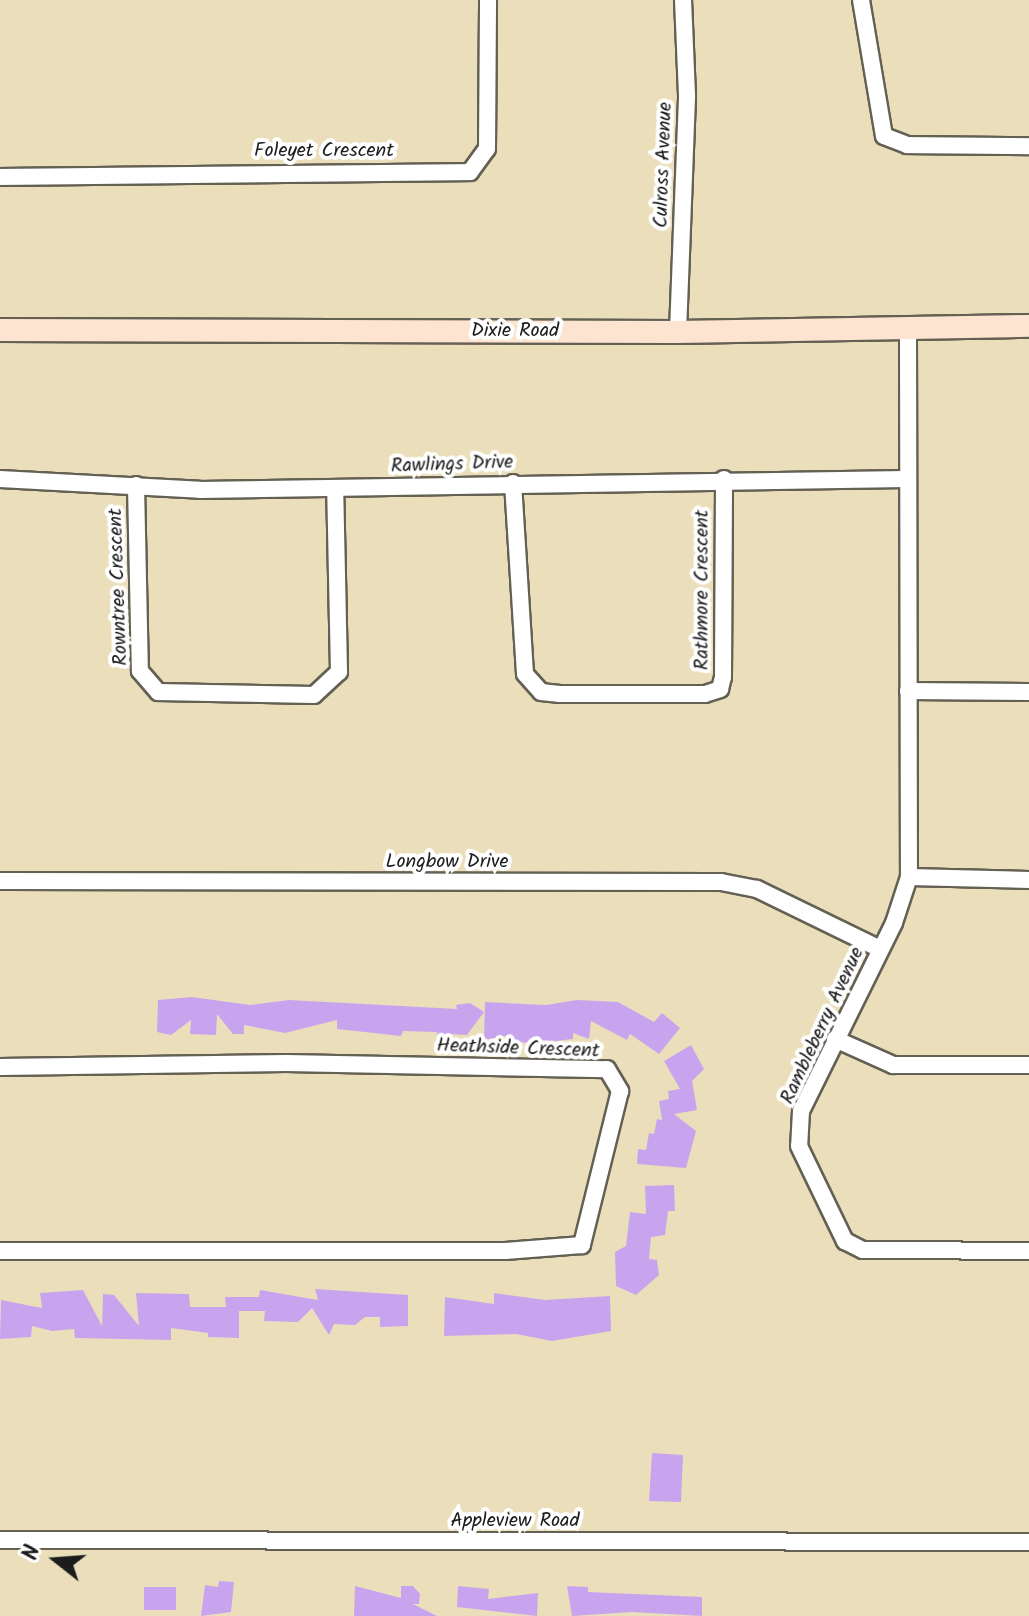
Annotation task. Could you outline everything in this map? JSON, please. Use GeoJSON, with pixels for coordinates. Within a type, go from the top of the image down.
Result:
{"type":"FeatureCollection","features":[{"type":"Feature","properties":{"kind":"street","name":"Foleyet Crescent"},"geometry":{"type":"LineString","coordinates":[[0,177],[126,171],[470,172],[487,149],[488,0]]}},
{"type":"Feature","properties":{"kind":"street","name":"Culross Avenue"},"geometry":{"type":"LineString","coordinates":[[678,332],[687,95],[683,0]]}},
{"type":"Feature","properties":{"kind":"street"},"geometry":{"type":"LineString","coordinates":[[861,0],[884,136],[907,145],[1029,146]]}},
{"type":"Feature","properties":{"kind":"street","name":"Dixie Road"},"geometry":{"type":"LineString","coordinates":[[0,330],[678,332],[1029,326]]}},
{"type":"Feature","properties":{"kind":"street","name":"Rambleberry Avenue"},"geometry":{"type":"LineString","coordinates":[[908,330],[909,877],[880,949],[801,1111],[799,1146],[845,1241],[863,1250],[1029,1251]]}},
{"type":"Feature","properties":{"kind":"street","name":"Rawlings Drive"},"geometry":{"type":"LineString","coordinates":[[0,479],[335,488],[724,479],[906,479]]}},
{"type":"Feature","properties":{"kind":"street","name":"Rathmore Crescent"},"geometry":{"type":"LineString","coordinates":[[513,483],[525,674],[541,692],[705,694],[720,689],[723,677],[724,479]]}},
{"type":"Feature","properties":{"kind":"street","name":"Rowntree Crescent"},"geometry":{"type":"LineString","coordinates":[[136,485],[140,671],[158,692],[314,695],[339,672],[335,488]]}},
{"type":"Feature","properties":{"kind":"street"},"geometry":{"type":"LineString","coordinates":[[908,691],[1029,692]]}},
{"type":"Feature","properties":{"kind":"street"},"geometry":{"type":"LineString","coordinates":[[909,877],[1029,880]]}},
{"type":"Feature","properties":{"kind":"street","name":"Longbow Drive"},"geometry":{"type":"LineString","coordinates":[[0,881],[721,882],[757,889],[880,949]]}},
{"type":"Feature","properties":{"kind":"street"},"geometry":{"type":"LineString","coordinates":[[835,1039],[893,1065],[1029,1065]]}},
{"type":"Feature","properties":{"kind":"street","name":"Heathside Crescent"},"geometry":{"type":"LineString","coordinates":[[0,1067],[286,1063],[607,1069],[620,1091],[582,1245],[505,1251],[0,1251]]}},
{"type":"Feature","properties":{"kind":"street","name":"Appleview Road"},"geometry":{"type":"LineString","coordinates":[[0,1540],[1029,1542]]}},
{"type":"Feature","properties":{"kind":"building"},"geometry":{"type":"Polygon","coordinates":[[[192,997],[250,1005],[289,1000],[457,1009],[456,1005],[470,1003],[484,1012],[467,1035],[450,1034],[449,1040],[437,1039],[437,1032],[403,1031],[401,1036],[337,1029],[337,1020],[285,1033],[244,1025],[244,1034],[233,1034],[217,1014],[216,1035],[190,1034],[191,1020],[171,1035],[157,1032],[158,1000],[192,997]]]}},
{"type":"Feature","properties":{"kind":"building"},"geometry":{"type":"Polygon","coordinates":[[[577,1000],[618,1002],[654,1022],[662,1013],[680,1028],[659,1054],[630,1034],[627,1040],[591,1021],[589,1039],[573,1033],[573,1039],[538,1043],[511,1042],[511,1035],[484,1040],[485,1002],[546,1005],[577,1000]]]}},
{"type":"Feature","properties":{"kind":"building"},"geometry":{"type":"Polygon","coordinates":[[[691,1045],[704,1069],[692,1081],[697,1110],[674,1114],[696,1131],[686,1168],[637,1164],[638,1149],[646,1150],[649,1133],[654,1134],[657,1119],[662,1120],[659,1101],[669,1099],[668,1091],[680,1089],[664,1061],[691,1045]]]}},
{"type":"Feature","properties":{"kind":"building"},"geometry":{"type":"Polygon","coordinates":[[[674,1185],[675,1211],[668,1211],[665,1235],[651,1237],[649,1259],[657,1260],[659,1275],[636,1295],[616,1286],[615,1252],[626,1246],[630,1212],[646,1214],[645,1186],[674,1185]]]}},
{"type":"Feature","properties":{"kind":"building"},"geometry":{"type":"Polygon","coordinates":[[[315,1289],[408,1295],[408,1326],[380,1327],[380,1317],[365,1317],[355,1325],[334,1324],[329,1335],[312,1308],[298,1322],[264,1321],[265,1311],[239,1311],[239,1338],[208,1337],[208,1333],[171,1328],[171,1340],[75,1338],[74,1329],[52,1331],[32,1326],[31,1337],[0,1339],[1,1300],[42,1308],[40,1293],[83,1290],[102,1326],[103,1294],[114,1295],[139,1326],[136,1293],[189,1294],[190,1307],[226,1307],[225,1297],[259,1297],[260,1290],[318,1300],[315,1289]]]}},
{"type":"Feature","properties":{"kind":"building"},"geometry":{"type":"Polygon","coordinates":[[[494,1293],[545,1300],[610,1296],[611,1331],[552,1341],[516,1334],[444,1336],[445,1297],[494,1304],[494,1293]]]}},
{"type":"Feature","properties":{"kind":"building"},"geometry":{"type":"Polygon","coordinates":[[[652,1453],[683,1455],[681,1502],[649,1501],[652,1453]]]}},
{"type":"Feature","properties":{"kind":"building"},"geometry":{"type":"Polygon","coordinates":[[[219,1581],[234,1582],[231,1612],[201,1616],[205,1585],[218,1587],[219,1581]]]}},
{"type":"Feature","properties":{"kind":"building"},"geometry":{"type":"Polygon","coordinates":[[[355,1586],[401,1598],[401,1586],[413,1586],[420,1594],[419,1604],[413,1604],[437,1616],[354,1616],[355,1586]]]}},
{"type":"Feature","properties":{"kind":"building"},"geometry":{"type":"Polygon","coordinates":[[[458,1586],[489,1589],[488,1599],[538,1593],[537,1616],[457,1607],[458,1586]]]}},
{"type":"Feature","properties":{"kind":"building"},"geometry":{"type":"Polygon","coordinates":[[[567,1586],[588,1587],[588,1592],[702,1597],[702,1616],[632,1612],[572,1616],[567,1586]]]}},
{"type":"Feature","properties":{"kind":"building"},"geometry":{"type":"Polygon","coordinates":[[[144,1587],[176,1587],[176,1610],[144,1610],[144,1587]]]}}]}
